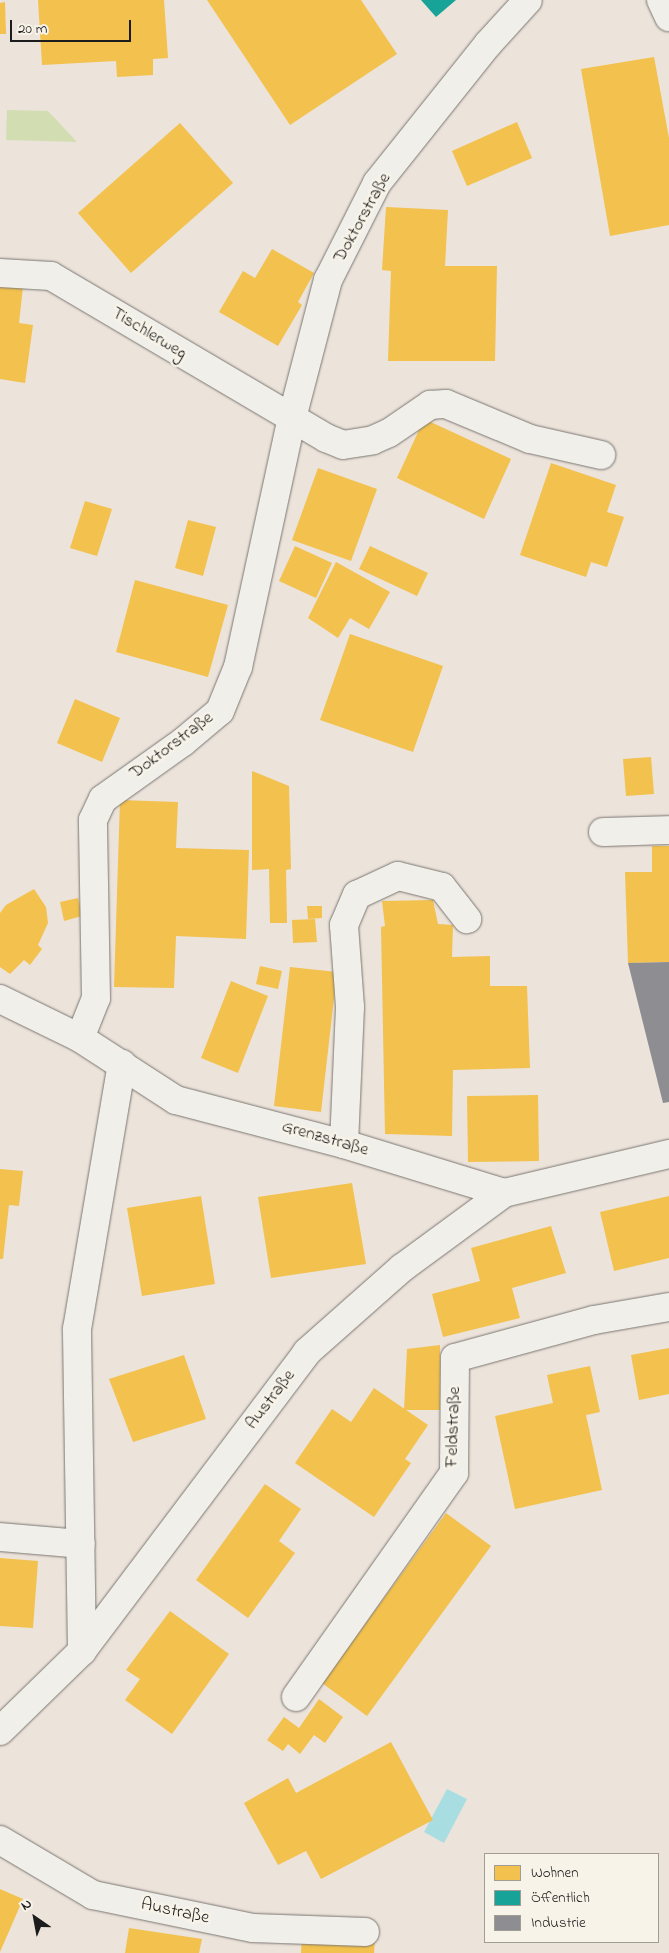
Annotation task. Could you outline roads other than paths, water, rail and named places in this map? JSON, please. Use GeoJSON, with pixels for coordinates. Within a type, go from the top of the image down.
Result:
{"type":"FeatureCollection","features":[{"type":"Feature","properties":{"kind":"street","name":"Doktorstraße"},"geometry":{"type":"LineString","coordinates":[[80,1038],[96,998],[94,820],[103,799],[183,742],[220,711],[238,667],[292,418],[328,280],[378,184],[488,44],[528,0]]}},
{"type":"Feature","properties":{"kind":"street"},"geometry":{"type":"LineString","coordinates":[[661,0],[669,16]]}},
{"type":"Feature","properties":{"kind":"street","name":"Tischlerweg"},"geometry":{"type":"LineString","coordinates":[[0,273],[51,276],[292,418]]}},
{"type":"Feature","properties":{"kind":"street"},"geometry":{"type":"LineString","coordinates":[[292,418],[326,438],[343,445],[356,444],[389,434],[430,405],[446,404],[530,439],[601,456]]}},
{"type":"Feature","properties":{"kind":"street"},"geometry":{"type":"LineString","coordinates":[[603,832],[669,830]]}},
{"type":"Feature","properties":{"kind":"street"},"geometry":{"type":"LineString","coordinates":[[344,1144],[350,1007],[344,925],[357,895],[398,876],[442,888],[467,918]]}},
{"type":"Feature","properties":{"kind":"street","name":"Grenzstraße"},"geometry":{"type":"LineString","coordinates":[[0,999],[80,1038],[176,1100],[344,1144],[504,1193]]}},
{"type":"Feature","properties":{"kind":"street"},"geometry":{"type":"LineString","coordinates":[[82,1652],[77,1329],[122,1064]]}},
{"type":"Feature","properties":{"kind":"street"},"geometry":{"type":"LineString","coordinates":[[504,1193],[669,1154]]}},
{"type":"Feature","properties":{"kind":"street","name":"Austraße"},"geometry":{"type":"LineString","coordinates":[[0,1731],[82,1652],[307,1352],[402,1268],[504,1193]]}},
{"type":"Feature","properties":{"kind":"street","name":"Feldstraße"},"geometry":{"type":"LineString","coordinates":[[296,1697],[454,1473],[455,1358],[594,1320],[669,1307]]}},
{"type":"Feature","properties":{"kind":"street"},"geometry":{"type":"LineString","coordinates":[[0,1537],[80,1544]]}},
{"type":"Feature","properties":{"kind":"street","name":"Austraße"},"geometry":{"type":"LineString","coordinates":[[0,1840],[93,1895],[253,1928],[365,1932]]}},
{"type":"Feature","properties":{"kind":"water"},"geometry":{"type":"Polygon","coordinates":[[[447,1789],[467,1799],[444,1843],[424,1832],[447,1789]]]}}]}
